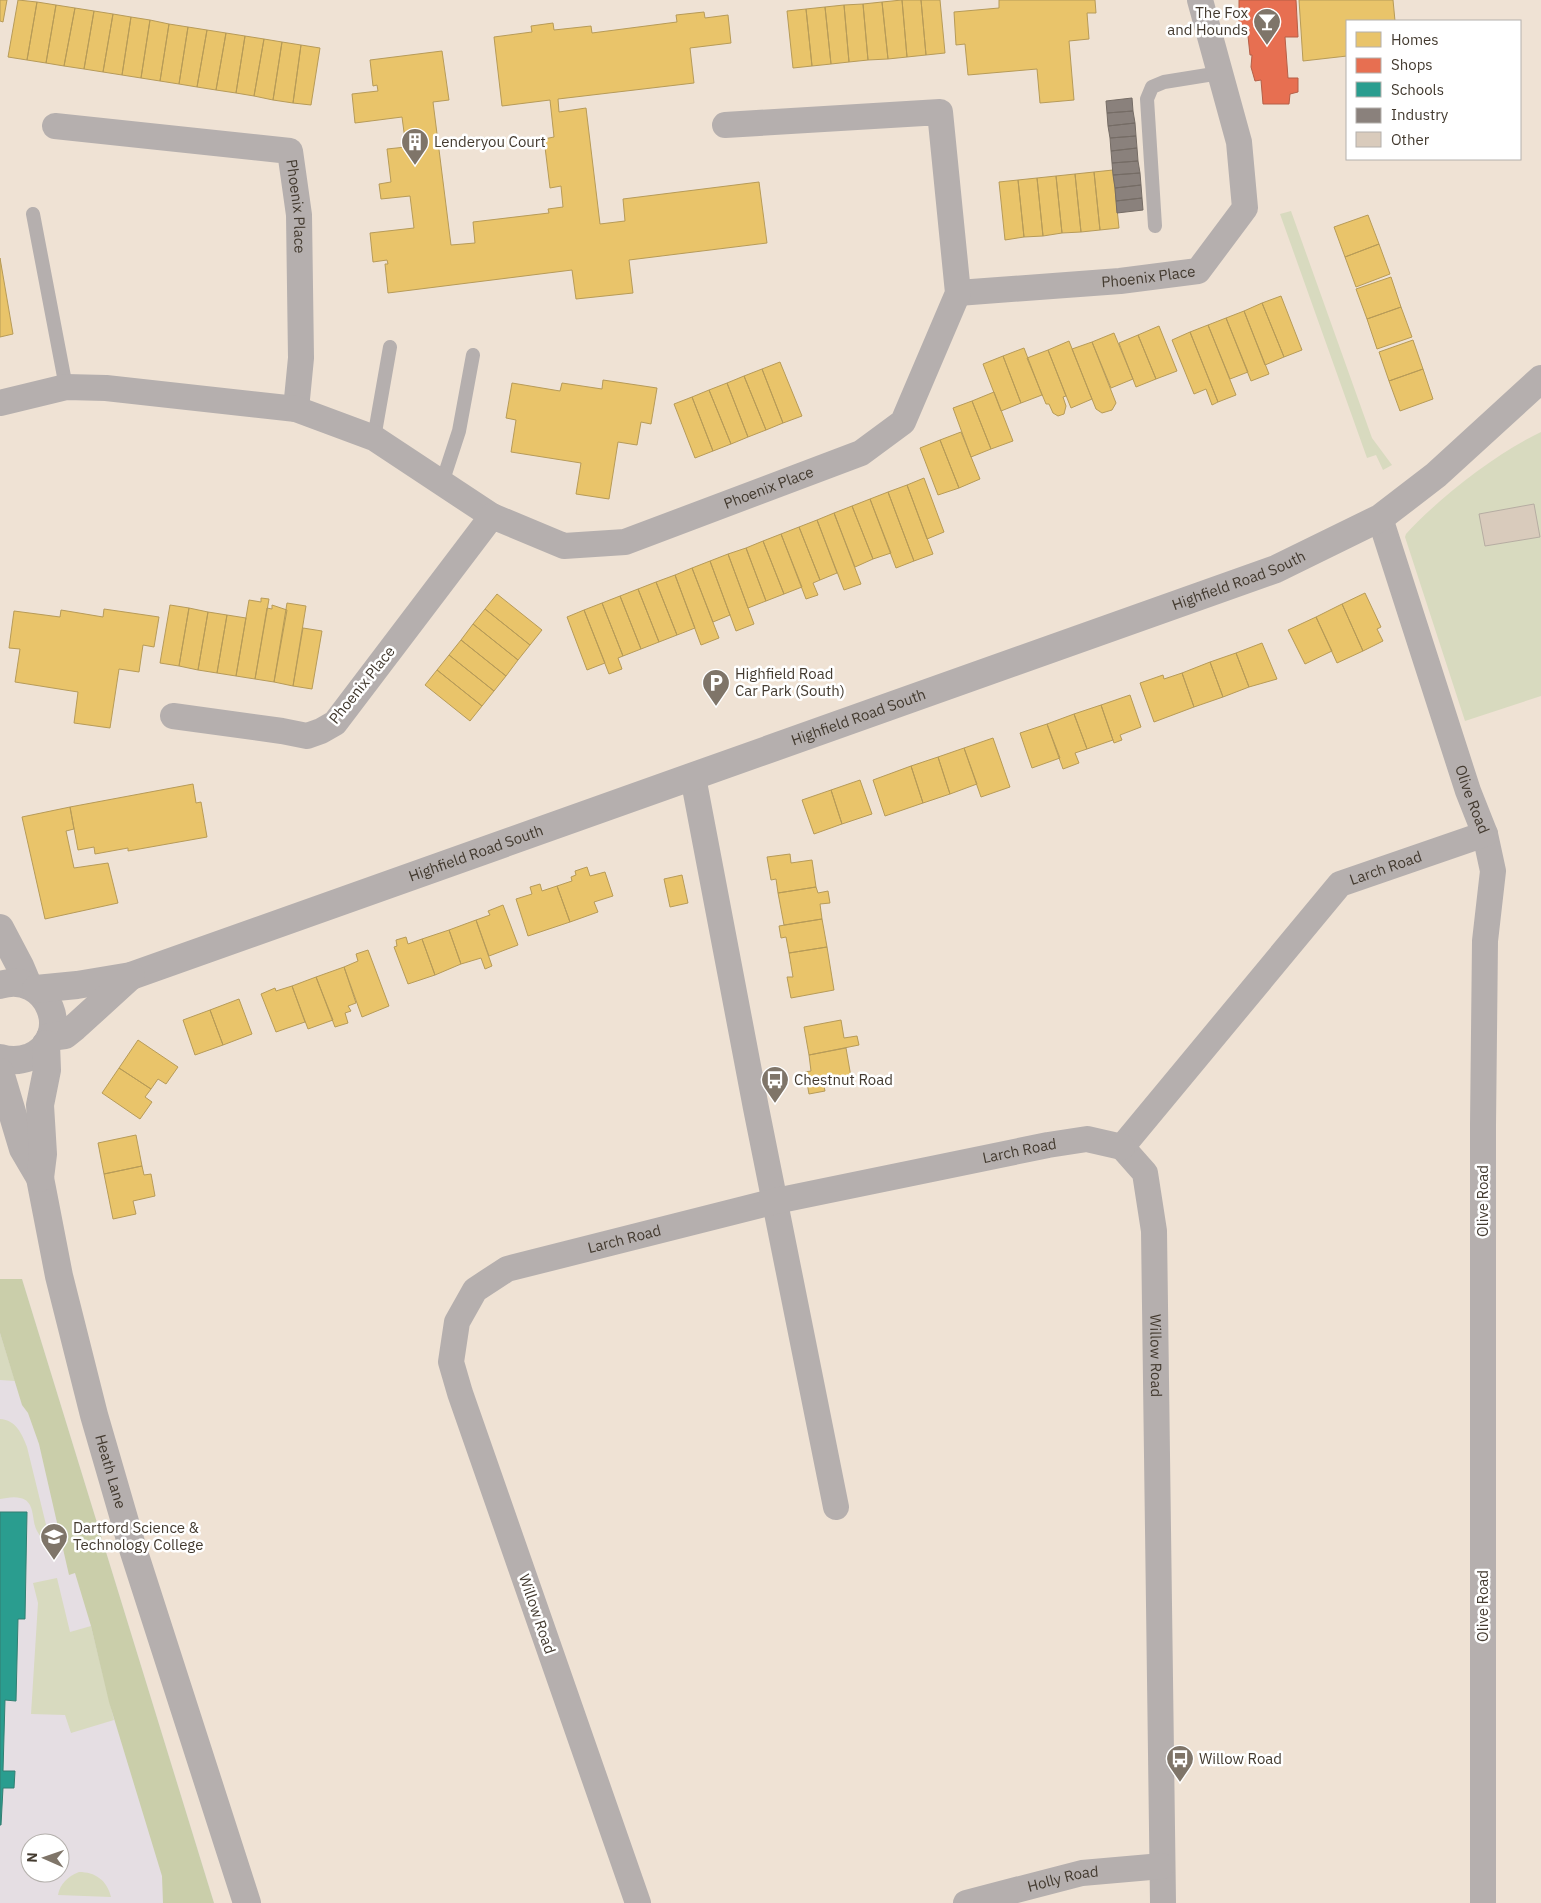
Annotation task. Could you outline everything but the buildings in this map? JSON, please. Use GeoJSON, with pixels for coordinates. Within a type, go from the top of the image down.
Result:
{"type":"FeatureCollection","features":[{"type":"Feature","properties":{"kind":"street","name":"Phoenix Place"},"geometry":{"type":"LineString","coordinates":[[958,292],[1120,281],[1198,271],[1245,208],[1239,142],[1200,0]]}},
{"type":"Feature","properties":{"kind":"street","name":"Phoenix Place"},"geometry":{"type":"LineString","coordinates":[[0,403],[66,387],[106,388],[296,408],[374,438],[492,516],[564,546],[625,542],[861,453],[903,422],[958,292],[940,112],[725,125]]}},
{"type":"Feature","properties":{"kind":"street","name":"Phoenix Place"},"geometry":{"type":"LineString","coordinates":[[55,126],[290,151],[299,224],[302,358],[296,408]]}},
{"type":"Feature","properties":{"kind":"street","name":"Highfield Road South"},"geometry":{"type":"LineString","coordinates":[[0,985],[18,983],[32,987],[77,985],[131,976],[1276,569],[1380,518],[1436,475],[1541,379]]}},
{"type":"Feature","properties":{"kind":"street","name":"Phoenix Place"},"geometry":{"type":"LineString","coordinates":[[173,716],[307,736],[336,723],[492,516]]}},
{"type":"Feature","properties":{"kind":"street","name":"Olive Road"},"geometry":{"type":"LineString","coordinates":[[1380,518],[1468,791],[1485,834],[1493,871],[1484,941],[1483,1903]]}},
{"type":"Feature","properties":{"kind":"street"},"geometry":{"type":"LineString","coordinates":[[693,777],[756,1108],[836,1507]]}},
{"type":"Feature","properties":{"kind":"street","name":"Larch Road"},"geometry":{"type":"LineString","coordinates":[[457,1322],[475,1290],[507,1269],[776,1201],[1048,1145],[1087,1139],[1122,1147],[1340,884],[1485,834]]}},
{"type":"Feature","properties":{"kind":"street","name":"Heath Lane"},"geometry":{"type":"LineString","coordinates":[[0,928],[32,987],[46,998],[52,1011],[53,1024],[48,1041],[47,1070],[40,1105],[43,1154],[40,1178],[59,1276],[94,1415],[132,1546],[247,1903]]}},
{"type":"Feature","properties":{"kind":"street","name":"Highfield Road South"},"geometry":{"type":"LineString","coordinates":[[0,1058],[22,1060],[36,1054],[48,1041],[65,1035],[76,1027],[131,976]]}},
{"type":"Feature","properties":{"kind":"street","name":"Heath Lane"},"geometry":{"type":"LineString","coordinates":[[0,1072],[23,1149],[40,1178]]}},
{"type":"Feature","properties":{"kind":"street","name":"Willow Road"},"geometry":{"type":"LineString","coordinates":[[1122,1147],[1145,1173],[1154,1231],[1163,1903]]}},
{"type":"Feature","properties":{"kind":"street","name":"Willow Road"},"geometry":{"type":"LineString","coordinates":[[457,1322],[451,1362],[460,1393],[638,1903]]}},
{"type":"Feature","properties":{"kind":"street","name":"Holly Road"},"geometry":{"type":"LineString","coordinates":[[966,1903],[1082,1873],[1162,1866]]}},
{"type":"Feature","properties":{"kind":"lane"},"geometry":{"type":"LineString","coordinates":[[1156,226],[1147,99],[1152,87],[1164,82],[1220,73]]}},
{"type":"Feature","properties":{"kind":"lane"},"geometry":{"type":"LineString","coordinates":[[33,214],[66,387]]}},
{"type":"Feature","properties":{"kind":"lane"},"geometry":{"type":"LineString","coordinates":[[374,438],[390,347]]}},
{"type":"Feature","properties":{"kind":"lane"},"geometry":{"type":"LineString","coordinates":[[442,483],[459,431],[473,355]]}},
{"type":"Feature","properties":{"kind":"shaded area","name":"Dartford Science & Technology College"},"geometry":{"type":"Polygon","coordinates":[[[0,1279],[22,1279],[214,1903],[0,1903],[0,1279]]]}},
{"type":"Feature","properties":{"kind":"green space"},"geometry":{"type":"Polygon","coordinates":[[[1291,211],[1372,438],[1392,465],[1383,470],[1376,455],[1367,458],[1280,214],[1291,211]]]}},
{"type":"Feature","properties":{"kind":"green space"},"geometry":{"type":"Polygon","coordinates":[[[1541,432],[1541,696],[1465,721],[1405,537],[1420,520],[1469,477],[1523,441],[1541,432]],[[1534,504],[1480,514],[1485,546],[1539,537],[1534,504]]]}},
{"type":"Feature","properties":{"kind":"green space"},"geometry":{"type":"Polygon","coordinates":[[[0,1279],[22,1279],[214,1903],[163,1903],[162,1876],[109,1702],[91,1626],[75,1573],[69,1575],[39,1444],[28,1413],[22,1405],[0,1333],[0,1279]]]}},
{"type":"Feature","properties":{"kind":"green space"},"geometry":{"type":"Polygon","coordinates":[[[0,1333],[15,1381],[0,1380],[0,1333]]]}},
{"type":"Feature","properties":{"kind":"green space"},"geometry":{"type":"Polygon","coordinates":[[[0,1419],[10,1422],[18,1428],[25,1442],[51,1545],[37,1531],[29,1503],[18,1497],[0,1499],[0,1419]]]}},
{"type":"Feature","properties":{"kind":"green space"},"geometry":{"type":"Polygon","coordinates":[[[57,1578],[70,1632],[91,1626],[114,1720],[71,1733],[65,1715],[31,1714],[38,1603],[33,1583],[57,1578]]]}},
{"type":"Feature","properties":{"kind":"green space"},"geometry":{"type":"Polygon","coordinates":[[[79,1872],[95,1875],[107,1886],[111,1897],[58,1895],[64,1883],[70,1883],[71,1876],[79,1872]]]}},
{"type":"Feature","properties":{"kind":"place","name":"The Fox and Hounds"},"geometry":{"type":"Point","coordinates":[1267,46]}},
{"type":"Feature","properties":{"kind":"place","name":"Lenderyou Court"},"geometry":{"type":"Point","coordinates":[415,166]}},
{"type":"Feature","properties":{"kind":"place","name":"Highfield Road Car Park (South)"},"geometry":{"type":"Point","coordinates":[716,707]}},
{"type":"Feature","properties":{"kind":"place","name":"Chestnut Road"},"geometry":{"type":"Point","coordinates":[775,1104]}},
{"type":"Feature","properties":{"kind":"place","name":"Dartford Science & Technology College"},"geometry":{"type":"Point","coordinates":[54,1561]}},
{"type":"Feature","properties":{"kind":"place","name":"Willow Road"},"geometry":{"type":"Point","coordinates":[1180,1783]}}]}
